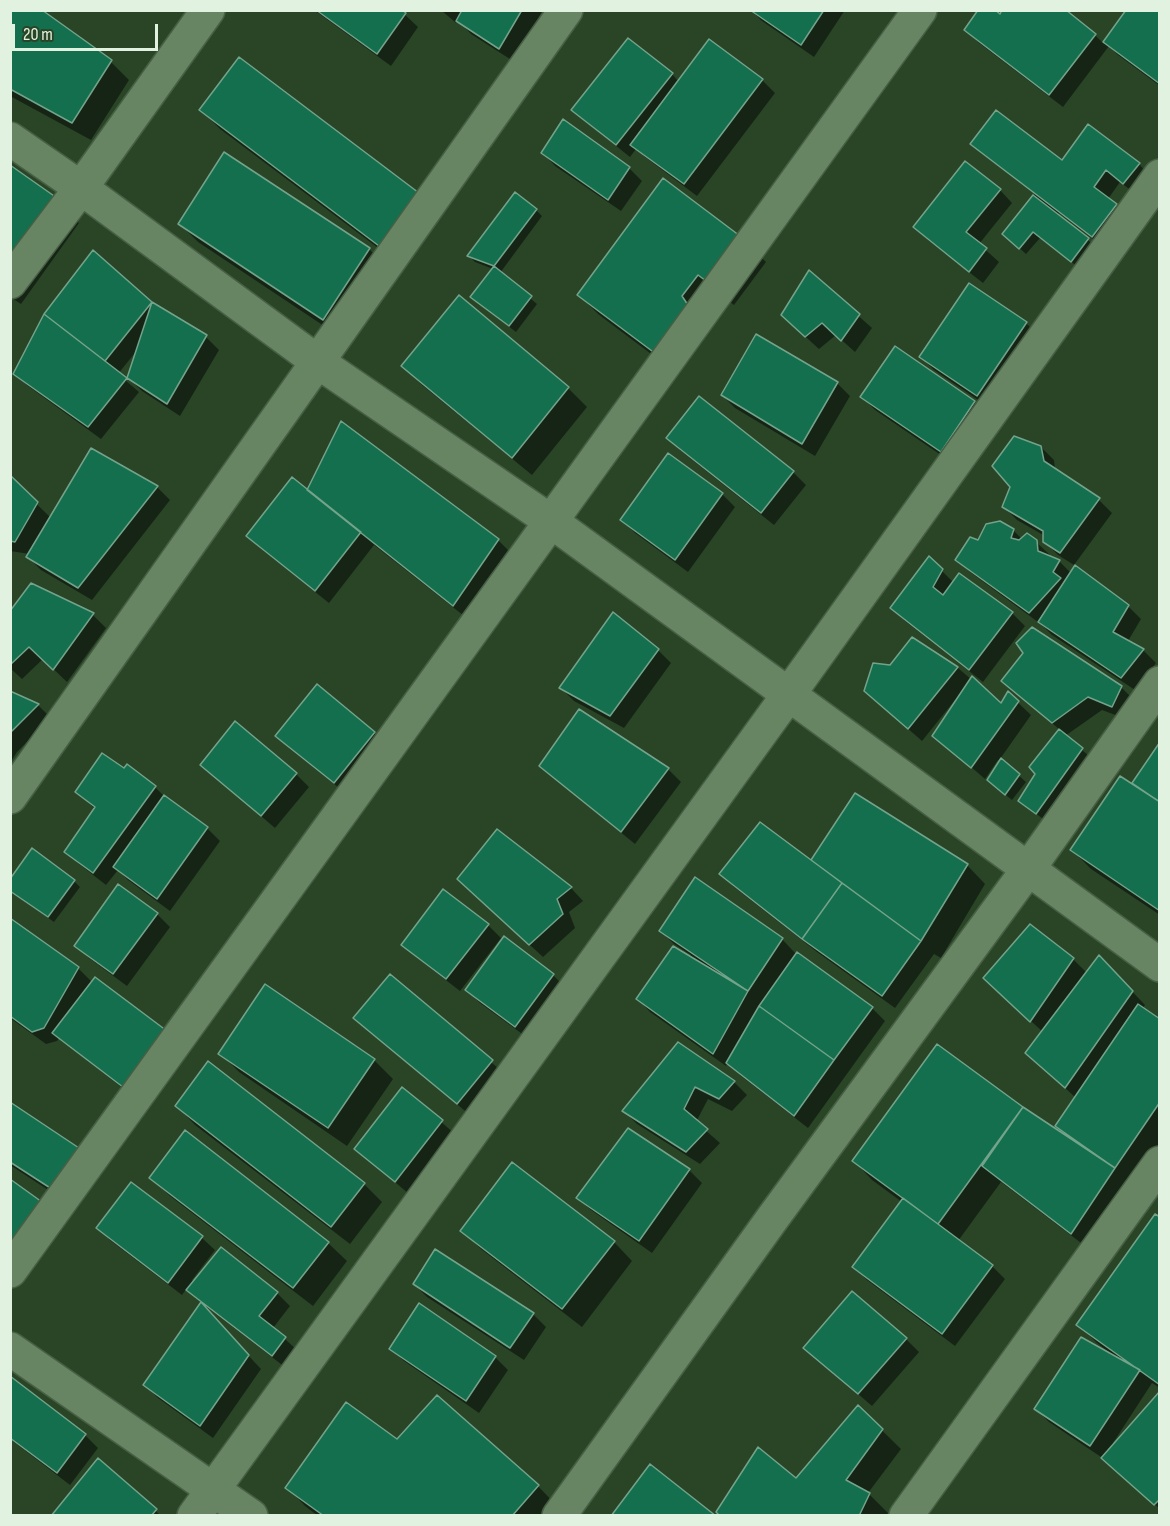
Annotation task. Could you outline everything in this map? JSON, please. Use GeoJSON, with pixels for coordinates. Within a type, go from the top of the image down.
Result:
{"type":"FeatureCollection","features":[{"type":"Feature","properties":{"kind":"street"},"geometry":{"type":"LineString","coordinates":[[10,282],[81,188],[208,10]]}},
{"type":"Feature","properties":{"kind":"street"},"geometry":{"type":"LineString","coordinates":[[10,796],[566,10]]}},
{"type":"Feature","properties":{"kind":"street"},"geometry":{"type":"LineString","coordinates":[[10,1271],[920,10]]}},
{"type":"Feature","properties":{"kind":"street"},"geometry":{"type":"LineString","coordinates":[[10,139],[81,188],[318,362],[552,522],[1160,965]]}},
{"type":"Feature","properties":{"kind":"street"},"geometry":{"type":"LineString","coordinates":[[194,1515],[789,694],[1160,176]]}},
{"type":"Feature","properties":{"kind":"street"},"geometry":{"type":"LineString","coordinates":[[559,1515],[1029,868],[1160,683]]}},
{"type":"Feature","properties":{"kind":"street"},"geometry":{"type":"LineString","coordinates":[[906,1515],[1160,1163]]}},
{"type":"Feature","properties":{"kind":"street"},"geometry":{"type":"LineString","coordinates":[[10,1349],[251,1515]]}},
{"type":"Feature","properties":{"kind":"building"},"geometry":{"type":"Polygon","coordinates":[[[10,10],[42,10],[112,60],[72,123],[10,89],[10,10]]]}},
{"type":"Feature","properties":{"kind":"building"},"geometry":{"type":"Polygon","coordinates":[[[316,10],[402,10],[406,13],[377,54],[316,10]]]}},
{"type":"Feature","properties":{"kind":"building"},"geometry":{"type":"Polygon","coordinates":[[[462,10],[522,10],[499,49],[456,21],[462,10]]]}},
{"type":"Feature","properties":{"kind":"building"},"geometry":{"type":"Polygon","coordinates":[[[750,10],[824,10],[801,45],[750,10]]]}},
{"type":"Feature","properties":{"kind":"building"},"geometry":{"type":"Polygon","coordinates":[[[978,10],[995,10],[1000,14],[1002,10],[1066,10],[1096,34],[1049,95],[964,30],[978,10]]]}},
{"type":"Feature","properties":{"kind":"building"},"geometry":{"type":"Polygon","coordinates":[[[1126,10],[1160,10],[1160,84],[1103,42],[1126,10]]]}},
{"type":"Feature","properties":{"kind":"building"},"geometry":{"type":"Polygon","coordinates":[[[628,38],[673,73],[616,145],[571,110],[628,38]]]}},
{"type":"Feature","properties":{"kind":"building"},"geometry":{"type":"Polygon","coordinates":[[[709,39],[763,79],[684,184],[630,145],[709,39]]]}},
{"type":"Feature","properties":{"kind":"building"},"geometry":{"type":"Polygon","coordinates":[[[239,57],[423,196],[383,249],[199,110],[239,57]]]}},
{"type":"Feature","properties":{"kind":"building"},"geometry":{"type":"Polygon","coordinates":[[[996,110],[1062,160],[1088,124],[1140,163],[1123,184],[1106,170],[1094,187],[1117,204],[1092,237],[970,144],[996,110]]]}},
{"type":"Feature","properties":{"kind":"building"},"geometry":{"type":"Polygon","coordinates":[[[563,119],[630,167],[608,200],[541,153],[563,119]]]}},
{"type":"Feature","properties":{"kind":"building"},"geometry":{"type":"Polygon","coordinates":[[[224,152],[370,248],[323,320],[178,224],[224,152]]]}},
{"type":"Feature","properties":{"kind":"building"},"geometry":{"type":"Polygon","coordinates":[[[965,161],[1001,189],[966,232],[987,248],[969,272],[913,227],[965,161]]]}},
{"type":"Feature","properties":{"kind":"building"},"geometry":{"type":"Polygon","coordinates":[[[10,165],[57,198],[10,263],[10,165]]]}},
{"type":"Feature","properties":{"kind":"building"},"geometry":{"type":"Polygon","coordinates":[[[663,178],[748,242],[714,287],[698,275],[682,296],[690,308],[656,354],[577,295],[663,178]]]}},
{"type":"Feature","properties":{"kind":"building"},"geometry":{"type":"Polygon","coordinates":[[[515,192],[537,209],[494,266],[467,256],[515,192]]]}},
{"type":"Feature","properties":{"kind":"building"},"geometry":{"type":"Polygon","coordinates":[[[1033,195],[1089,238],[1071,262],[1033,232],[1019,249],[1002,234],[1033,195]]]}},
{"type":"Feature","properties":{"kind":"building"},"geometry":{"type":"Polygon","coordinates":[[[93,250],[152,302],[105,361],[44,314],[93,250]]]}},
{"type":"Feature","properties":{"kind":"building"},"geometry":{"type":"Polygon","coordinates":[[[494,266],[532,296],[509,326],[470,297],[494,266]]]}},
{"type":"Feature","properties":{"kind":"building"},"geometry":{"type":"Polygon","coordinates":[[[809,270],[860,314],[841,341],[822,323],[805,337],[781,315],[809,270]]]}},
{"type":"Feature","properties":{"kind":"building"},"geometry":{"type":"Polygon","coordinates":[[[969,283],[1027,322],[977,396],[919,357],[969,283]]]}},
{"type":"Feature","properties":{"kind":"building"},"geometry":{"type":"Polygon","coordinates":[[[459,295],[569,387],[512,458],[401,366],[459,295]]]}},
{"type":"Feature","properties":{"kind":"building"},"geometry":{"type":"Polygon","coordinates":[[[152,302],[207,335],[167,404],[127,378],[152,302]]]}},
{"type":"Feature","properties":{"kind":"building"},"geometry":{"type":"Polygon","coordinates":[[[44,314],[127,378],[88,427],[13,374],[44,314]]]}},
{"type":"Feature","properties":{"kind":"building"},"geometry":{"type":"Polygon","coordinates":[[[756,334],[838,382],[802,444],[721,395],[756,334]]]}},
{"type":"Feature","properties":{"kind":"building"},"geometry":{"type":"Polygon","coordinates":[[[895,346],[975,401],[941,452],[860,397],[895,346]]]}},
{"type":"Feature","properties":{"kind":"building"},"geometry":{"type":"Polygon","coordinates":[[[699,396],[794,471],[761,513],[666,438],[699,396]]]}},
{"type":"Feature","properties":{"kind":"building"},"geometry":{"type":"Polygon","coordinates":[[[341,421],[499,539],[453,606],[307,490],[341,421]]]}},
{"type":"Feature","properties":{"kind":"building"},"geometry":{"type":"Polygon","coordinates":[[[1014,436],[1041,446],[1044,461],[1100,498],[1060,553],[1043,542],[1043,531],[1002,507],[1010,487],[992,466],[1014,436]]]}},
{"type":"Feature","properties":{"kind":"building"},"geometry":{"type":"Polygon","coordinates":[[[91,448],[158,486],[78,588],[26,557],[91,448]]]}},
{"type":"Feature","properties":{"kind":"building"},"geometry":{"type":"Polygon","coordinates":[[[668,453],[723,493],[675,560],[620,520],[668,453]]]}},
{"type":"Feature","properties":{"kind":"building"},"geometry":{"type":"Polygon","coordinates":[[[10,475],[38,502],[15,542],[10,541],[10,475]]]}},
{"type":"Feature","properties":{"kind":"building"},"geometry":{"type":"Polygon","coordinates":[[[292,477],[361,532],[315,591],[246,536],[292,477]]]}},
{"type":"Feature","properties":{"kind":"building"},"geometry":{"type":"Polygon","coordinates":[[[1000,521],[1014,529],[1011,538],[1019,540],[1027,533],[1037,540],[1038,551],[1060,560],[1053,572],[1061,578],[1029,613],[955,560],[970,537],[978,540],[986,524],[1000,521]]]}},
{"type":"Feature","properties":{"kind":"building"},"geometry":{"type":"Polygon","coordinates":[[[929,556],[943,569],[933,587],[943,595],[959,573],[1013,612],[969,670],[890,608],[929,556]]]}},
{"type":"Feature","properties":{"kind":"building"},"geometry":{"type":"Polygon","coordinates":[[[1075,565],[1129,605],[1113,632],[1144,649],[1121,678],[1038,622],[1075,565]]]}},
{"type":"Feature","properties":{"kind":"building"},"geometry":{"type":"Polygon","coordinates":[[[31,583],[94,613],[53,670],[29,647],[10,665],[10,611],[31,583]]]}},
{"type":"Feature","properties":{"kind":"building"},"geometry":{"type":"Polygon","coordinates":[[[613,612],[659,649],[610,716],[559,688],[613,612]]]}},
{"type":"Feature","properties":{"kind":"building"},"geometry":{"type":"Polygon","coordinates":[[[1032,627],[1122,686],[1112,707],[1088,697],[1052,723],[1001,681],[1023,653],[1016,643],[1032,627]]]}},
{"type":"Feature","properties":{"kind":"building"},"geometry":{"type":"Polygon","coordinates":[[[912,637],[958,667],[908,729],[864,691],[873,663],[890,665],[912,637]]]}},
{"type":"Feature","properties":{"kind":"building"},"geometry":{"type":"Polygon","coordinates":[[[972,676],[1001,703],[1008,691],[1019,701],[971,768],[932,736],[972,676]]]}},
{"type":"Feature","properties":{"kind":"building"},"geometry":{"type":"Polygon","coordinates":[[[317,684],[375,732],[334,783],[275,736],[317,684]]]}},
{"type":"Feature","properties":{"kind":"building"},"geometry":{"type":"Polygon","coordinates":[[[10,691],[39,704],[10,733],[10,691]]]}},
{"type":"Feature","properties":{"kind":"building"},"geometry":{"type":"Polygon","coordinates":[[[579,709],[669,768],[621,832],[539,766],[579,709]]]}},
{"type":"Feature","properties":{"kind":"building"},"geometry":{"type":"Polygon","coordinates":[[[235,721],[297,773],[261,816],[200,765],[235,721]]]}},
{"type":"Feature","properties":{"kind":"building"},"geometry":{"type":"Polygon","coordinates":[[[1059,729],[1083,748],[1036,814],[1018,801],[1035,774],[1029,767],[1059,729]]]}},
{"type":"Feature","properties":{"kind":"building"},"geometry":{"type":"Polygon","coordinates":[[[1160,742],[1160,802],[1132,783],[1160,742]]]}},
{"type":"Feature","properties":{"kind":"building"},"geometry":{"type":"Polygon","coordinates":[[[102,753],[124,768],[127,764],[156,786],[93,873],[64,852],[95,807],[75,792],[102,753]]]}},
{"type":"Feature","properties":{"kind":"building"},"geometry":{"type":"Polygon","coordinates":[[[1001,758],[1020,774],[1005,795],[987,780],[1001,758]]]}},
{"type":"Feature","properties":{"kind":"building"},"geometry":{"type":"Polygon","coordinates":[[[1120,776],[1160,802],[1160,911],[1070,850],[1120,776]]]}},
{"type":"Feature","properties":{"kind":"building"},"geometry":{"type":"Polygon","coordinates":[[[855,793],[968,864],[921,941],[811,860],[855,793]]]}},
{"type":"Feature","properties":{"kind":"building"},"geometry":{"type":"Polygon","coordinates":[[[164,795],[208,827],[157,899],[113,867],[164,795]]]}},
{"type":"Feature","properties":{"kind":"building"},"geometry":{"type":"Polygon","coordinates":[[[760,822],[842,883],[802,939],[719,874],[760,822]]]}},
{"type":"Feature","properties":{"kind":"building"},"geometry":{"type":"Polygon","coordinates":[[[497,829],[572,887],[557,899],[563,914],[529,945],[457,879],[497,829]]]}},
{"type":"Feature","properties":{"kind":"building"},"geometry":{"type":"Polygon","coordinates":[[[32,848],[75,880],[48,917],[10,891],[10,879],[32,848]]]}},
{"type":"Feature","properties":{"kind":"building"},"geometry":{"type":"Polygon","coordinates":[[[695,877],[783,938],[748,991],[659,931],[695,877]]]}},
{"type":"Feature","properties":{"kind":"building"},"geometry":{"type":"Polygon","coordinates":[[[842,883],[921,941],[882,996],[802,939],[842,883]]]}},
{"type":"Feature","properties":{"kind":"building"},"geometry":{"type":"Polygon","coordinates":[[[118,884],[158,913],[113,974],[74,946],[118,884]]]}},
{"type":"Feature","properties":{"kind":"building"},"geometry":{"type":"Polygon","coordinates":[[[443,889],[489,924],[446,979],[401,945],[443,889]]]}},
{"type":"Feature","properties":{"kind":"building"},"geometry":{"type":"Polygon","coordinates":[[[10,918],[79,967],[44,1028],[32,1032],[10,1016],[10,918]]]}},
{"type":"Feature","properties":{"kind":"building"},"geometry":{"type":"Polygon","coordinates":[[[1030,924],[1074,958],[1030,1022],[983,978],[1030,924]]]}},
{"type":"Feature","properties":{"kind":"building"},"geometry":{"type":"Polygon","coordinates":[[[504,936],[554,974],[515,1027],[465,990],[504,936]]]}},
{"type":"Feature","properties":{"kind":"building"},"geometry":{"type":"Polygon","coordinates":[[[673,946],[748,991],[713,1054],[636,999],[673,946]]]}},
{"type":"Feature","properties":{"kind":"building"},"geometry":{"type":"Polygon","coordinates":[[[797,952],[873,1007],[834,1060],[759,1006],[797,952]]]}},
{"type":"Feature","properties":{"kind":"building"},"geometry":{"type":"Polygon","coordinates":[[[1099,955],[1133,991],[1065,1088],[1025,1053],[1099,955]]]}},
{"type":"Feature","properties":{"kind":"building"},"geometry":{"type":"Polygon","coordinates":[[[390,974],[493,1060],[457,1104],[353,1018],[390,974]]]}},
{"type":"Feature","properties":{"kind":"building"},"geometry":{"type":"Polygon","coordinates":[[[95,977],[175,1037],[132,1094],[52,1033],[95,977]]]}},
{"type":"Feature","properties":{"kind":"building"},"geometry":{"type":"Polygon","coordinates":[[[265,984],[375,1059],[328,1128],[218,1054],[265,984]]]}},
{"type":"Feature","properties":{"kind":"building"},"geometry":{"type":"Polygon","coordinates":[[[1138,1004],[1160,1019],[1160,1102],[1115,1168],[1055,1126],[1138,1004]]]}},
{"type":"Feature","properties":{"kind":"building"},"geometry":{"type":"Polygon","coordinates":[[[759,1006],[834,1060],[794,1116],[726,1063],[759,1006]]]}},
{"type":"Feature","properties":{"kind":"building"},"geometry":{"type":"Polygon","coordinates":[[[678,1042],[735,1081],[719,1099],[695,1087],[684,1109],[708,1129],[686,1152],[622,1111],[678,1042]]]}},
{"type":"Feature","properties":{"kind":"building"},"geometry":{"type":"Polygon","coordinates":[[[937,1044],[1023,1107],[938,1224],[852,1161],[937,1044]]]}},
{"type":"Feature","properties":{"kind":"building"},"geometry":{"type":"Polygon","coordinates":[[[208,1061],[365,1183],[331,1227],[175,1106],[208,1061]]]}},
{"type":"Feature","properties":{"kind":"building"},"geometry":{"type":"Polygon","coordinates":[[[402,1087],[443,1120],[395,1182],[354,1149],[402,1087]]]}},
{"type":"Feature","properties":{"kind":"building"},"geometry":{"type":"Polygon","coordinates":[[[10,1102],[85,1152],[58,1193],[10,1162],[10,1102]]]}},
{"type":"Feature","properties":{"kind":"building"},"geometry":{"type":"Polygon","coordinates":[[[1023,1107],[1115,1168],[1071,1234],[982,1166],[1023,1107]]]}},
{"type":"Feature","properties":{"kind":"building"},"geometry":{"type":"Polygon","coordinates":[[[628,1128],[690,1169],[639,1241],[576,1198],[628,1128]]]}},
{"type":"Feature","properties":{"kind":"building"},"geometry":{"type":"Polygon","coordinates":[[[185,1130],[329,1242],[293,1288],[149,1178],[185,1130]]]}},
{"type":"Feature","properties":{"kind":"building"},"geometry":{"type":"Polygon","coordinates":[[[512,1162],[615,1241],[562,1309],[460,1231],[512,1162]]]}},
{"type":"Feature","properties":{"kind":"building"},"geometry":{"type":"Polygon","coordinates":[[[10,1179],[42,1202],[10,1246],[10,1179]]]}},
{"type":"Feature","properties":{"kind":"building"},"geometry":{"type":"Polygon","coordinates":[[[131,1182],[203,1236],[168,1283],[96,1228],[131,1182]]]}},
{"type":"Feature","properties":{"kind":"building"},"geometry":{"type":"Polygon","coordinates":[[[903,1198],[993,1265],[942,1334],[852,1267],[903,1198]]]}},
{"type":"Feature","properties":{"kind":"building"},"geometry":{"type":"Polygon","coordinates":[[[1155,1214],[1160,1217],[1160,1385],[1076,1325],[1155,1214]]]}},
{"type":"Feature","properties":{"kind":"building"},"geometry":{"type":"Polygon","coordinates":[[[221,1247],[278,1292],[259,1316],[286,1337],[272,1356],[186,1290],[221,1247]]]}},
{"type":"Feature","properties":{"kind":"building"},"geometry":{"type":"Polygon","coordinates":[[[435,1249],[534,1313],[510,1348],[413,1284],[435,1249]]]}},
{"type":"Feature","properties":{"kind":"building"},"geometry":{"type":"Polygon","coordinates":[[[852,1291],[907,1338],[858,1394],[803,1348],[852,1291]]]}},
{"type":"Feature","properties":{"kind":"building"},"geometry":{"type":"Polygon","coordinates":[[[201,1302],[249,1355],[200,1426],[143,1385],[201,1302]]]}},
{"type":"Feature","properties":{"kind":"building"},"geometry":{"type":"Polygon","coordinates":[[[419,1303],[496,1356],[466,1401],[389,1349],[419,1303]]]}},
{"type":"Feature","properties":{"kind":"building"},"geometry":{"type":"Polygon","coordinates":[[[1081,1337],[1140,1370],[1090,1446],[1034,1409],[1081,1337]]]}},
{"type":"Feature","properties":{"kind":"building"},"geometry":{"type":"Polygon","coordinates":[[[10,1376],[86,1434],[57,1473],[10,1438],[10,1376]]]}},
{"type":"Feature","properties":{"kind":"building"},"geometry":{"type":"Polygon","coordinates":[[[1160,1391],[1160,1499],[1154,1505],[1101,1458],[1160,1391]]]}},
{"type":"Feature","properties":{"kind":"building"},"geometry":{"type":"Polygon","coordinates":[[[437,1395],[539,1485],[512,1516],[324,1516],[285,1488],[346,1402],[397,1439],[437,1395]]]}},
{"type":"Feature","properties":{"kind":"building"},"geometry":{"type":"Polygon","coordinates":[[[858,1405],[883,1429],[846,1480],[870,1493],[859,1516],[720,1516],[716,1512],[758,1447],[796,1478],[858,1405]]]}},
{"type":"Feature","properties":{"kind":"building"},"geometry":{"type":"Polygon","coordinates":[[[98,1458],[157,1509],[151,1516],[51,1516],[98,1458]]]}},
{"type":"Feature","properties":{"kind":"building"},"geometry":{"type":"Polygon","coordinates":[[[650,1464],[716,1516],[611,1516],[650,1464]]]}}]}
